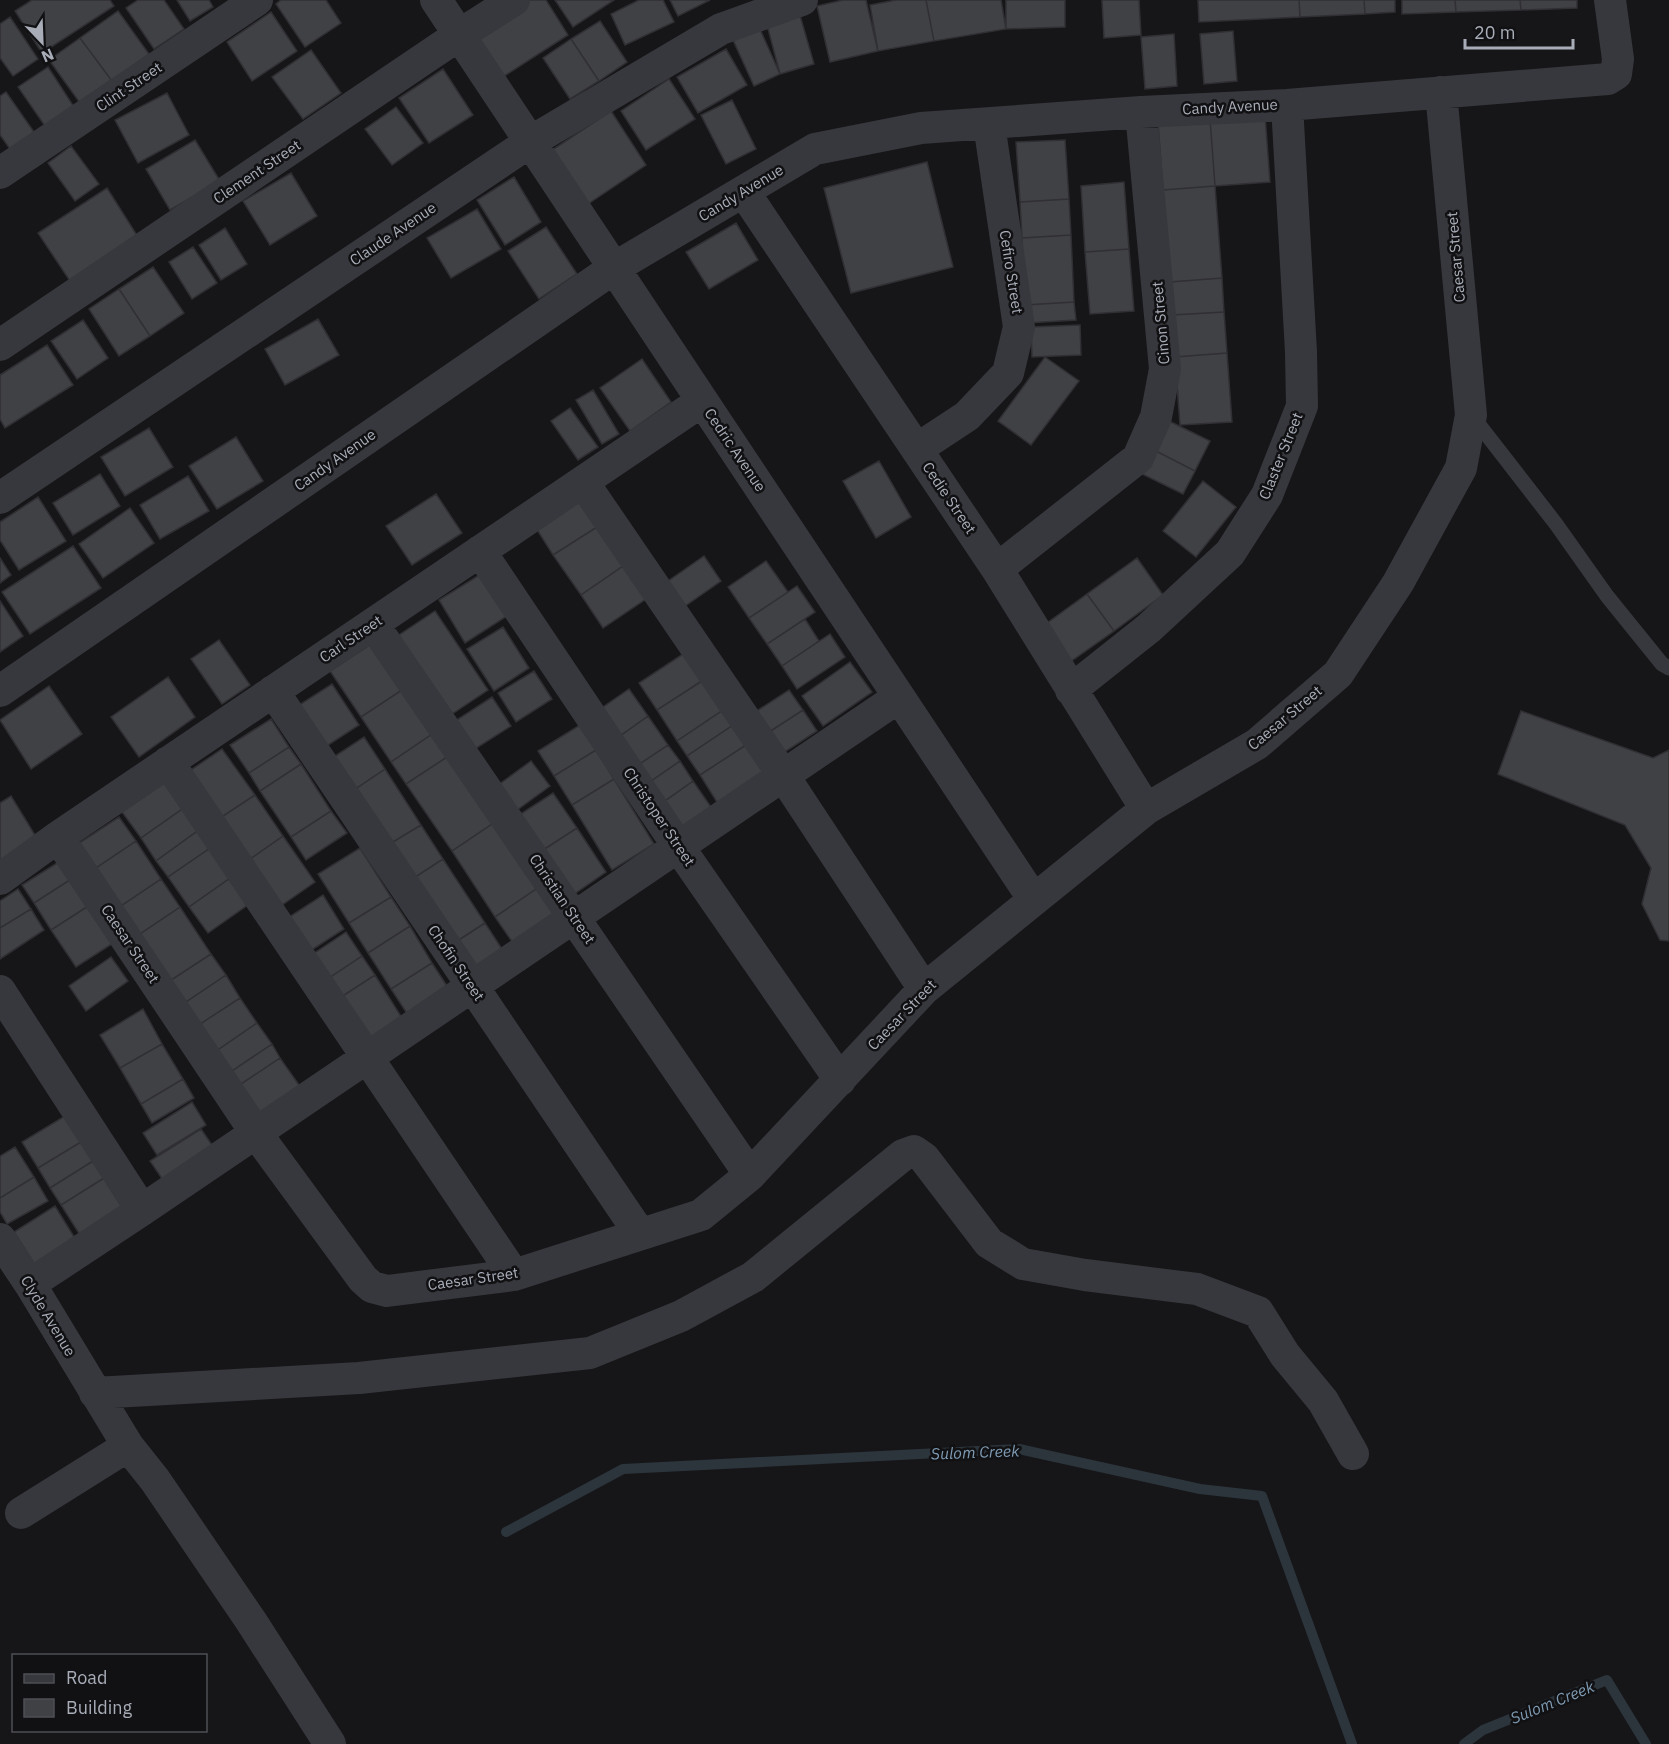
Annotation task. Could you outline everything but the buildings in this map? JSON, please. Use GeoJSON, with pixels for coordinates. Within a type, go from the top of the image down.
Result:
{"type":"FeatureCollection","features":[{"type":"Feature","properties":{"kind":"street","name":"Clint Street"},"geometry":{"type":"LineString","coordinates":[[0,173],[257,0]]}},
{"type":"Feature","properties":{"kind":"street","name":"Cedric Avenue"},"geometry":{"type":"LineString","coordinates":[[436,0],[1034,900]]}},
{"type":"Feature","properties":{"kind":"street","name":"Clement Street"},"geometry":{"type":"LineString","coordinates":[[0,345],[514,0]]}},
{"type":"Feature","properties":{"kind":"street","name":"Claude Avenue"},"geometry":{"type":"LineString","coordinates":[[0,498],[530,142],[721,29],[802,0]]}},
{"type":"Feature","properties":{"kind":"street","name":"Candy Avenue"},"geometry":{"type":"LineString","coordinates":[[0,691],[614,268],[815,149],[921,128],[1141,112],[1287,105],[1608,80],[1616,74],[1618,59],[1610,0]]}},
{"type":"Feature","properties":{"kind":"street","name":"Caesar Street"},"geometry":{"type":"LineString","coordinates":[[58,837],[256,1132],[363,1279],[372,1287],[387,1291],[514,1275],[701,1215],[750,1175],[924,989],[1146,809],[1257,744],[1338,674],[1398,583],[1461,468],[1471,415],[1441,92]]}},
{"type":"Feature","properties":{"kind":"street","name":"Claster Street"},"geometry":{"type":"LineString","coordinates":[[1071,690],[1149,627],[1230,553],[1267,495],[1302,406],[1287,105]]}},
{"type":"Feature","properties":{"kind":"street","name":"Cinon Street"},"geometry":{"type":"LineString","coordinates":[[997,569],[1138,458],[1156,417],[1165,369],[1141,112]]}},
{"type":"Feature","properties":{"kind":"street","name":"Cefiro Street"},"geometry":{"type":"LineString","coordinates":[[917,449],[966,416],[1008,373],[1019,327],[989,124]]}},
{"type":"Feature","properties":{"kind":"street","name":"Cedie Street"},"geometry":{"type":"LineString","coordinates":[[744,192],[997,569],[1146,809]]}},
{"type":"Feature","properties":{"kind":"street","name":"Carl Street"},"geometry":{"type":"LineString","coordinates":[[0,879],[168,762],[702,401]]}},
{"type":"Feature","properties":{"kind":"street"},"geometry":{"type":"LineString","coordinates":[[583,482],[783,775],[924,989]]}},
{"type":"Feature","properties":{"kind":"street","name":"Christoper Street"},"geometry":{"type":"LineString","coordinates":[[480,551],[678,846],[840,1080]]}},
{"type":"Feature","properties":{"kind":"street","name":"Christian Street"},"geometry":{"type":"LineString","coordinates":[[373,624],[575,916],[750,1175]]}},
{"type":"Feature","properties":{"kind":"street","name":"Chofin Street"},"geometry":{"type":"LineString","coordinates":[[273,691],[640,1234]]}},
{"type":"Feature","properties":{"kind":"street"},"geometry":{"type":"LineString","coordinates":[[30,1284],[899,697]]}},
{"type":"Feature","properties":{"kind":"street"},"geometry":{"type":"LineString","coordinates":[[168,762],[514,1275]]}},
{"type":"Feature","properties":{"kind":"street"},"geometry":{"type":"LineString","coordinates":[[0,991],[142,1210]]}},
{"type":"Feature","properties":{"kind":"street"},"geometry":{"type":"LineString","coordinates":[[95,1393],[359,1378],[590,1353],[681,1316],[753,1276],[903,1155],[914,1151],[924,1158],[990,1243],[1023,1264],[1085,1275],[1197,1289],[1258,1312],[1285,1355],[1323,1401],[1353,1454]]}},
{"type":"Feature","properties":{"kind":"street","name":"Clyde Avenue"},"geometry":{"type":"LineString","coordinates":[[0,1239],[30,1284],[128,1446],[155,1480],[330,1744]]}},
{"type":"Feature","properties":{"kind":"street"},"geometry":{"type":"LineString","coordinates":[[21,1513],[128,1446]]}},
{"type":"Feature","properties":{"kind":"lane"},"geometry":{"type":"LineString","coordinates":[[1471,415],[1556,524],[1607,596],[1662,664],[1669,668]]}},
{"type":"Feature","properties":{"kind":"waterway","name":"Sulom Creek"},"geometry":{"type":"LineString","coordinates":[[506,1532],[623,1469],[1019,1449],[1200,1489],[1262,1496],[1352,1744]]}},
{"type":"Feature","properties":{"kind":"waterway","name":"Sulom Creek"},"geometry":{"type":"LineString","coordinates":[[1464,1744],[1483,1730],[1607,1680],[1646,1744]]}}]}
